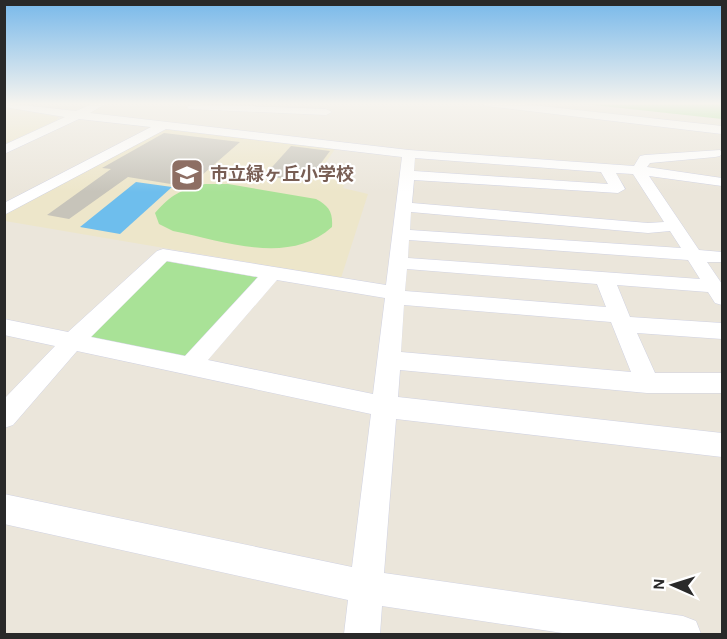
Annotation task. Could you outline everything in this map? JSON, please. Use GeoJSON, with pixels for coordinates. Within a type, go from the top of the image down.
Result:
{"type":"FeatureCollection","features":[{"type":"Feature","properties":{"kind":"street"},"geometry":{"type":"LineString","coordinates":[[4,150],[40,133]]}},
{"type":"Feature","properties":{"kind":"street"},"geometry":{"type":"LineString","coordinates":[[4,210],[157,133]]}},
{"type":"Feature","properties":{"kind":"street"},"geometry":{"type":"LineString","coordinates":[[351,133],[409,154],[638,170],[723,182]]}},
{"type":"Feature","properties":{"kind":"street"},"geometry":{"type":"LineString","coordinates":[[689,133],[718,153]]}},
{"type":"Feature","properties":{"kind":"street"},"geometry":{"type":"LineString","coordinates":[[638,170],[645,159],[718,153]]}},
{"type":"Feature","properties":{"kind":"street"},"geometry":{"type":"LineString","coordinates":[[362,634],[382,406],[409,154]]}},
{"type":"Feature","properties":{"kind":"street"},"geometry":{"type":"LineString","coordinates":[[407,175],[618,189],[606,168]]}},
{"type":"Feature","properties":{"kind":"street"},"geometry":{"type":"LineString","coordinates":[[638,170],[718,292]]}},
{"type":"Feature","properties":{"kind":"street"},"geometry":{"type":"LineString","coordinates":[[404,207],[648,228],[675,226]]}},
{"type":"Feature","properties":{"kind":"street"},"geometry":{"type":"LineString","coordinates":[[402,234],[723,257]]}},
{"type":"Feature","properties":{"kind":"street"},"geometry":{"type":"LineString","coordinates":[[4,417],[72,342],[164,255],[395,295],[723,331]]}},
{"type":"Feature","properties":{"kind":"street"},"geometry":{"type":"LineString","coordinates":[[398,263],[603,278],[718,292]]}},
{"type":"Feature","properties":{"kind":"street"},"geometry":{"type":"LineString","coordinates":[[189,367],[272,273]]}},
{"type":"Feature","properties":{"kind":"street"},"geometry":{"type":"LineString","coordinates":[[603,278],[647,383]]}},
{"type":"Feature","properties":{"kind":"street"},"geometry":{"type":"LineString","coordinates":[[4,327],[382,406],[723,445]]}},
{"type":"Feature","properties":{"kind":"street"},"geometry":{"type":"LineString","coordinates":[[388,360],[647,383],[723,383]]}},
{"type":"Feature","properties":{"kind":"street"},"geometry":{"type":"LineString","coordinates":[[4,509],[367,587],[600,628],[683,634]]}},
{"type":"Feature","properties":{"kind":"shaded area"},"geometry":{"type":"Polygon","coordinates":[[[5,133],[29,133],[5,144],[5,133]]]}},
{"type":"Feature","properties":{"kind":"shaded area"},"geometry":{"type":"Polygon","coordinates":[[[155,133],[195,133],[335,149],[324,165],[350,168],[343,188],[368,194],[341,278],[5,221],[4,215],[155,133]]]}},
{"type":"Feature","properties":{"kind":"green space"},"geometry":{"type":"Polygon","coordinates":[[[205,184],[228,184],[316,199],[329,210],[332,227],[315,239],[276,248],[234,244],[173,231],[159,224],[155,213],[166,201],[189,188],[205,184]]]}},
{"type":"Feature","properties":{"kind":"green space"},"geometry":{"type":"Polygon","coordinates":[[[165,261],[262,278],[189,361],[84,338],[165,261]]]}},
{"type":"Feature","properties":{"kind":"water"},"geometry":{"type":"Polygon","coordinates":[[[136,182],[172,187],[120,234],[80,227],[136,182]]]}},
{"type":"Feature","properties":{"kind":"building"},"geometry":{"type":"Polygon","coordinates":[[[164,133],[240,142],[194,182],[183,186],[128,177],[69,219],[47,215],[111,169],[102,168],[164,133]]]}},
{"type":"Feature","properties":{"kind":"building"},"geometry":{"type":"Polygon","coordinates":[[[291,146],[330,151],[307,182],[264,176],[291,146]]]}},
{"type":"Feature","properties":{"kind":"place","name":"市立緑ヶ丘小学校"},"geometry":{"type":"Point","coordinates":[187,175]}}]}
